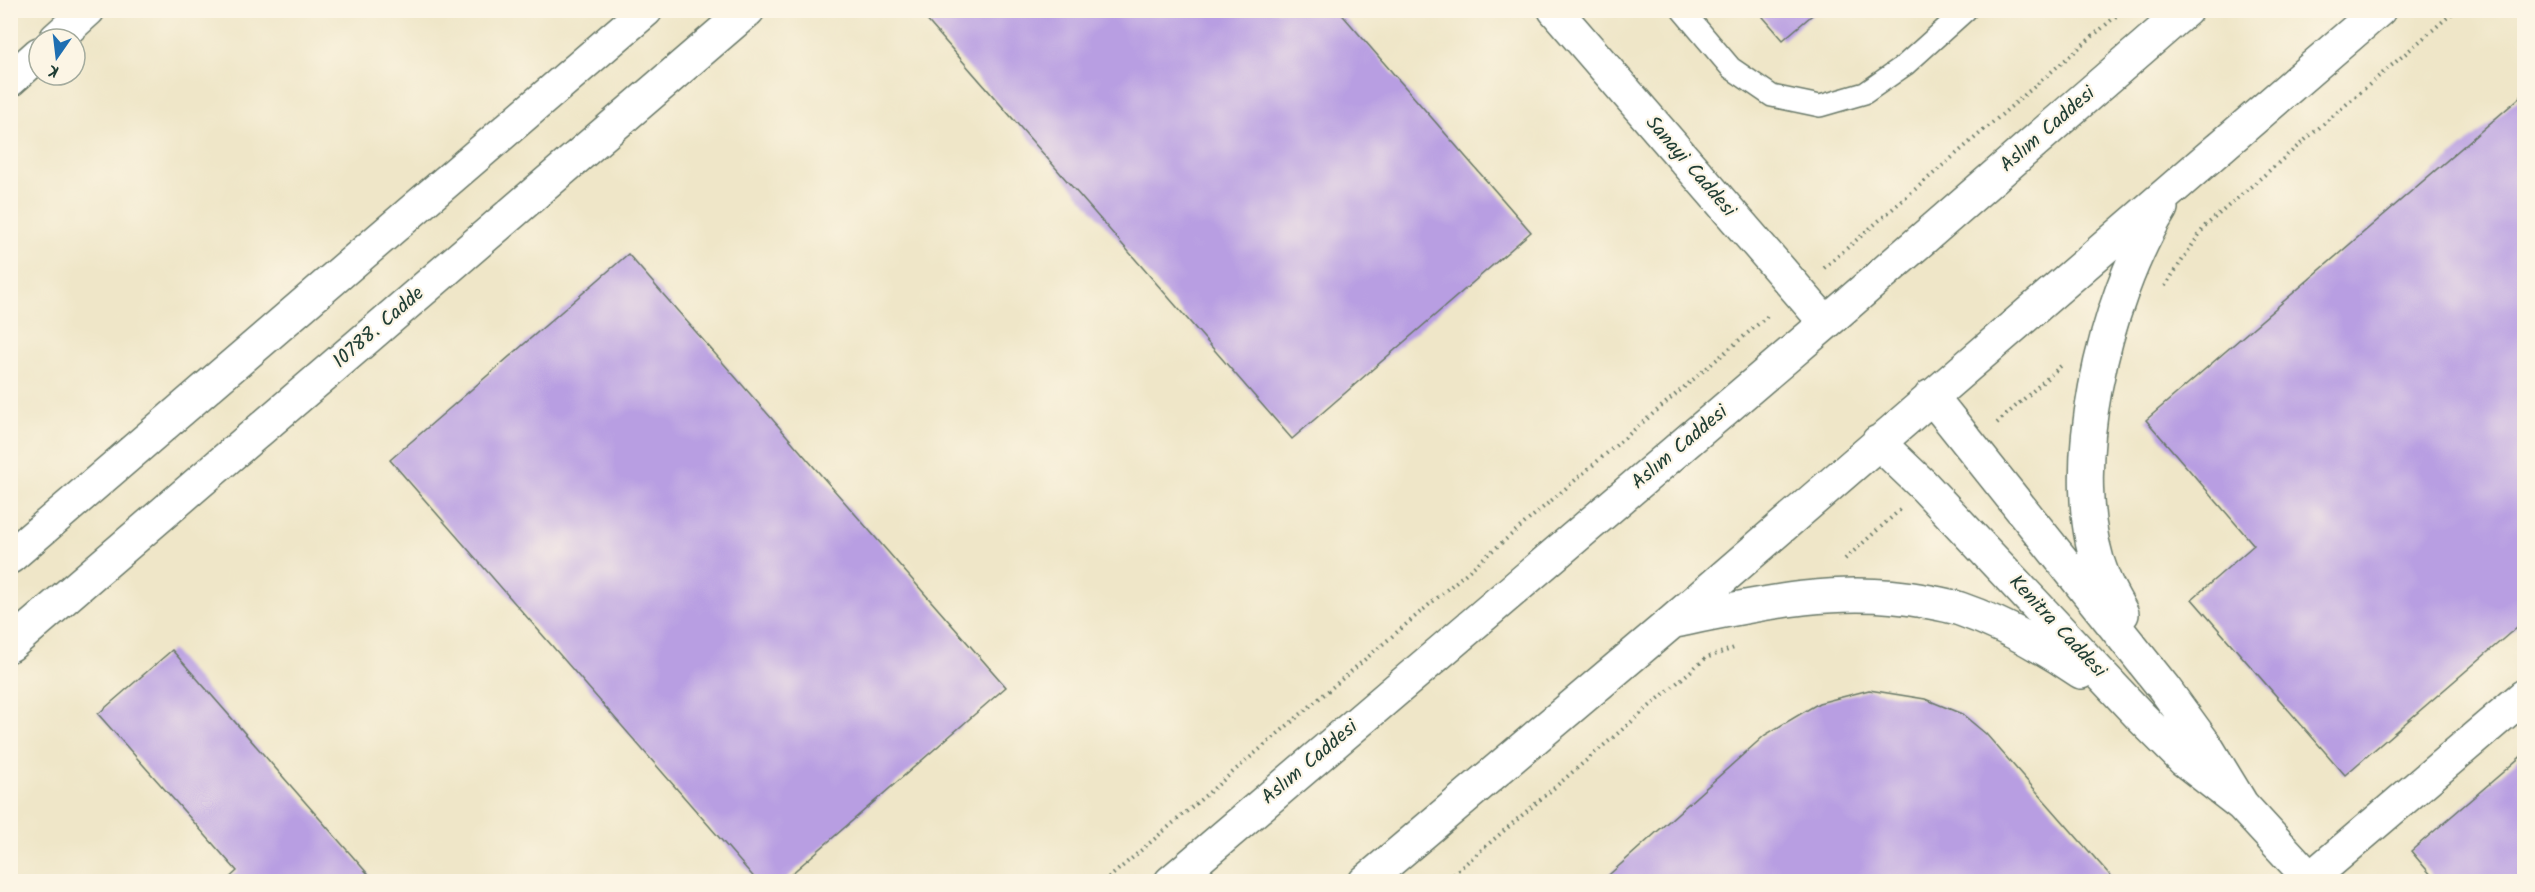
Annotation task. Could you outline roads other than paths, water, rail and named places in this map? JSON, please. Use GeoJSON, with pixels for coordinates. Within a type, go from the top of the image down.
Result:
{"type":"FeatureCollection","features":[{"type":"Feature","properties":{"kind":"street"},"geometry":{"type":"LineString","coordinates":[[69,27],[88,10]]}},
{"type":"Feature","properties":{"kind":"street"},"geometry":{"type":"LineString","coordinates":[[10,557],[646,10]]}},
{"type":"Feature","properties":{"kind":"street","name":"10788. Cadde"},"geometry":{"type":"LineString","coordinates":[[10,645],[748,10]]}},
{"type":"Feature","properties":{"kind":"street","name":"Sanayi Caddesi"},"geometry":{"type":"LineString","coordinates":[[1555,10],[1826,323]]}},
{"type":"Feature","properties":{"kind":"street","name":"Aslım Caddesi"},"geometry":{"type":"LineString","coordinates":[[1170,882],[1826,323],[2186,10]]}},
{"type":"Feature","properties":{"kind":"street"},"geometry":{"type":"LineString","coordinates":[[1365,882],[1673,621],[2379,10]]}},
{"type":"Feature","properties":{"kind":"street"},"geometry":{"type":"LineString","coordinates":[[10,80],[27,65]]}},
{"type":"Feature","properties":{"kind":"street"},"geometry":{"type":"LineString","coordinates":[[2164,688],[2102,576],[2091,529],[2086,478],[2087,434],[2095,390],[2120,296],[2135,256],[2175,186]]}},
{"type":"Feature","properties":{"kind":"street","name":"Kenitra Caddesi"},"geometry":{"type":"LineString","coordinates":[[1931,396],[2164,688],[2206,746],[2242,805]]}},
{"type":"Feature","properties":{"kind":"street","name":"Kenitra Caddesi"},"geometry":{"type":"LineString","coordinates":[[1878,442],[1925,487],[2142,718],[2184,759],[2242,805],[2310,880]]}},
{"type":"Feature","properties":{"kind":"street"},"geometry":{"type":"LineString","coordinates":[[1673,621],[1766,602],[1814,596],[1903,597],[1957,608],[2001,625],[2046,649],[2142,718]]}},
{"type":"Feature","properties":{"kind":"street"},"geometry":{"type":"LineString","coordinates":[[2310,880],[2524,696]]}},
{"type":"Feature","properties":{"kind":"lane"},"geometry":{"type":"LineString","coordinates":[[1682,10],[1731,68],[1772,96],[1820,106],[1865,93],[1905,65],[1966,10]]}}]}
